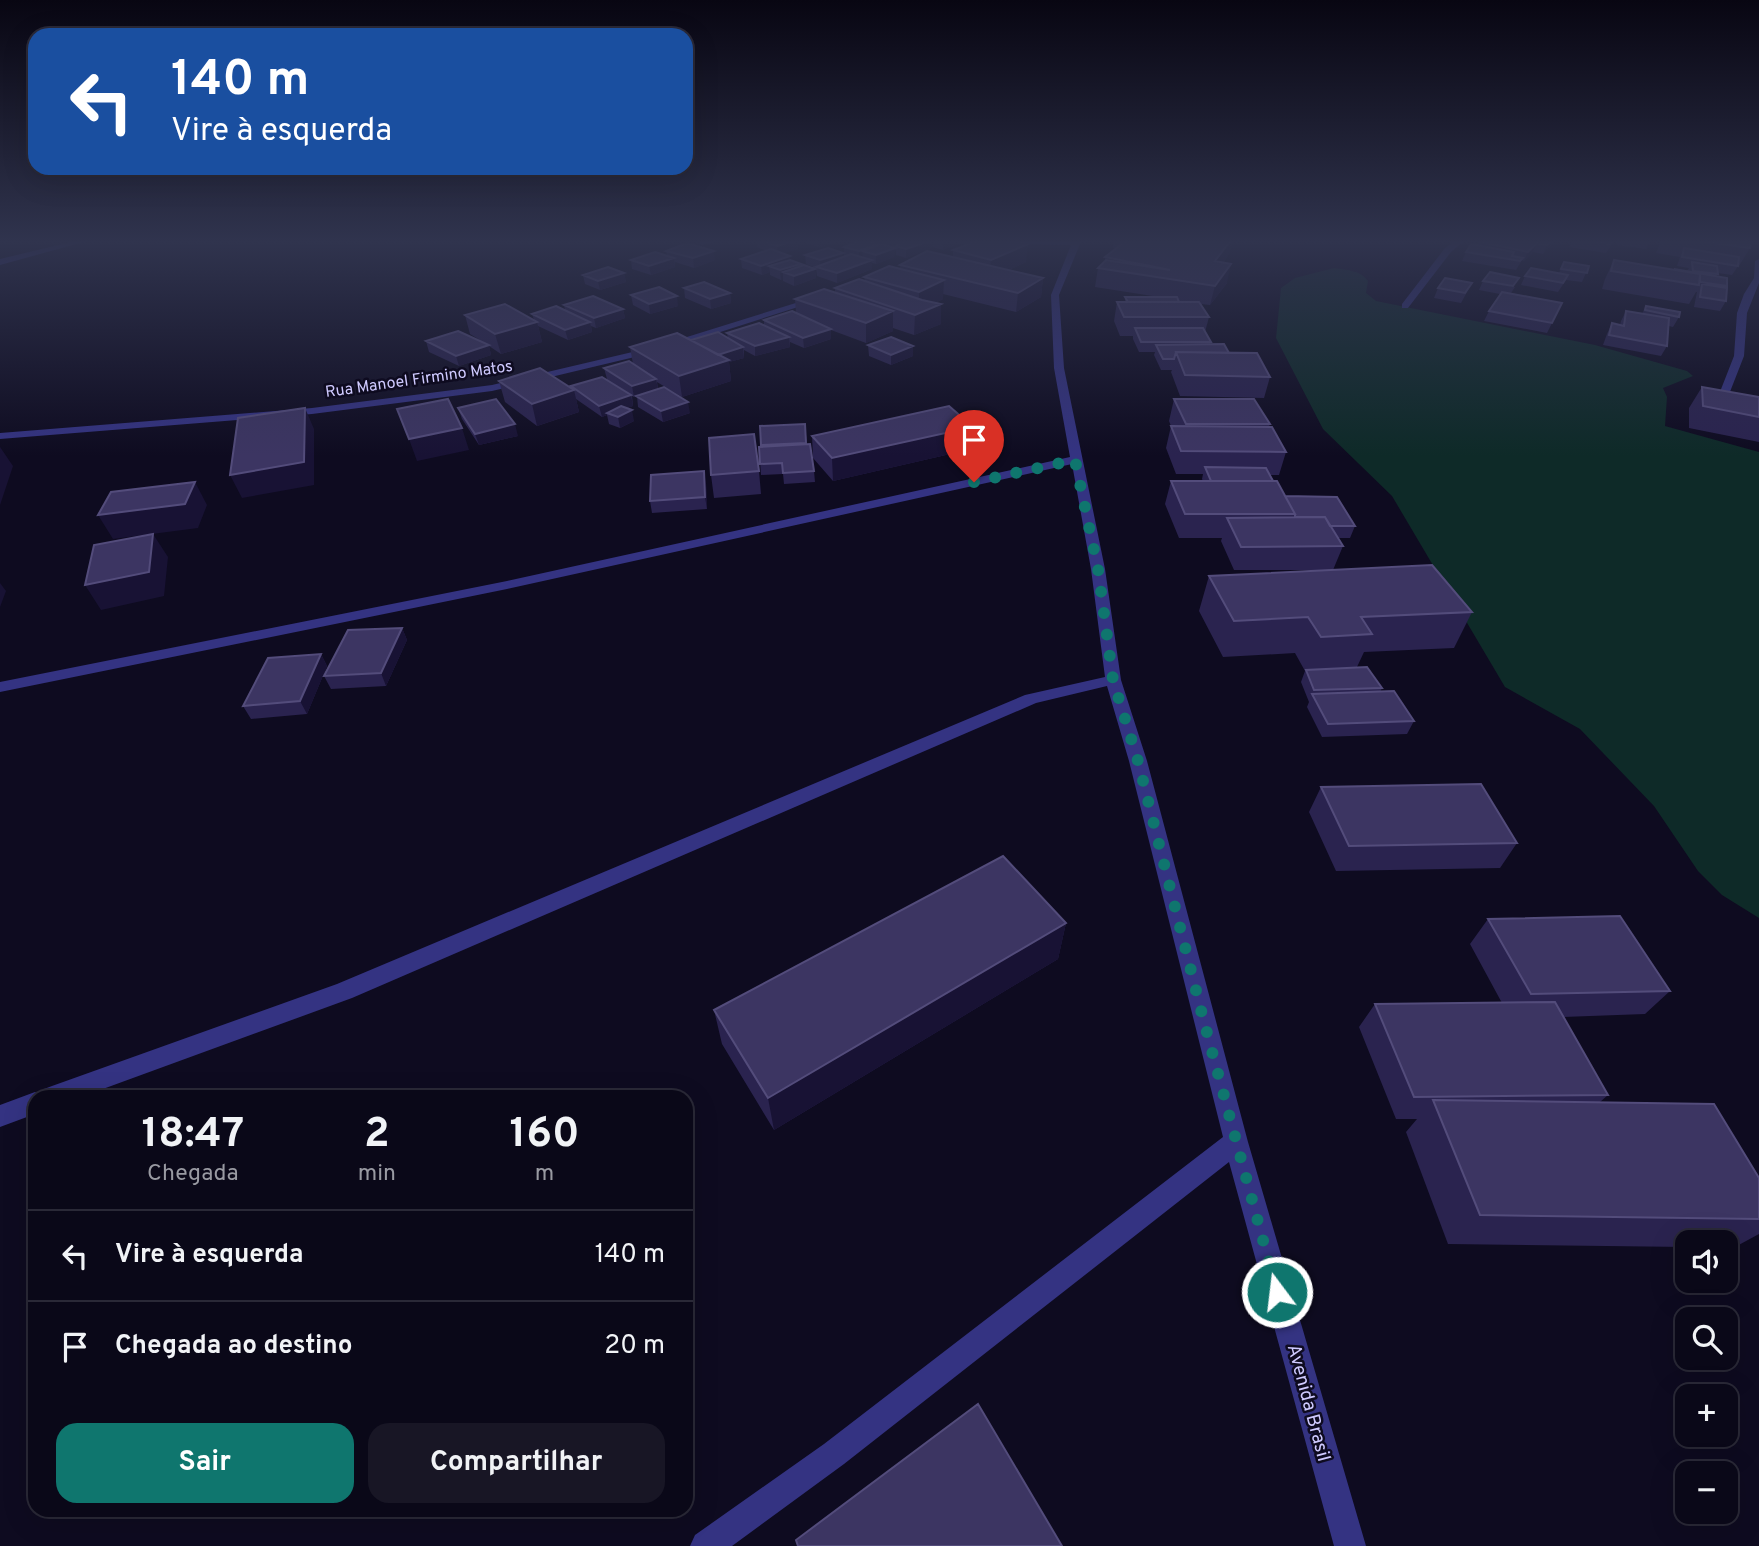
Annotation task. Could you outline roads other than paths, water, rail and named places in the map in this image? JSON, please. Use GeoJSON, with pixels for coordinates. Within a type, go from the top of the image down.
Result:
{"type":"FeatureCollection","features":[{"type":"Feature","properties":{"kind":"street","name":"Rua Manoel Firmino Matos"},"geometry":{"type":"LineString","coordinates":[[0,436],[312,411],[492,388],[661,348],[775,312]]}},
{"type":"Feature","properties":{"kind":"street","name":"Avenida Brasil"},"geometry":{"type":"LineString","coordinates":[[1056,312],[1059,368],[1098,569],[1113,680],[1138,761],[1236,1142],[1325,1468],[1350,1546]]}},
{"type":"Feature","properties":{"kind":"street"},"geometry":{"type":"LineString","coordinates":[[1721,402],[1739,356],[1742,312]]}},
{"type":"Feature","properties":{"kind":"street"},"geometry":{"type":"LineString","coordinates":[[0,687],[520,582],[1075,460]]}},
{"type":"Feature","properties":{"kind":"street"},"geometry":{"type":"LineString","coordinates":[[71,1090],[344,991],[1031,699],[1113,680]]}},
{"type":"Feature","properties":{"kind":"street"},"geometry":{"type":"LineString","coordinates":[[0,1116],[28,1106]]}},
{"type":"Feature","properties":{"kind":"street"},"geometry":{"type":"LineString","coordinates":[[706,1546],[834,1454],[1236,1142]]}}]}
